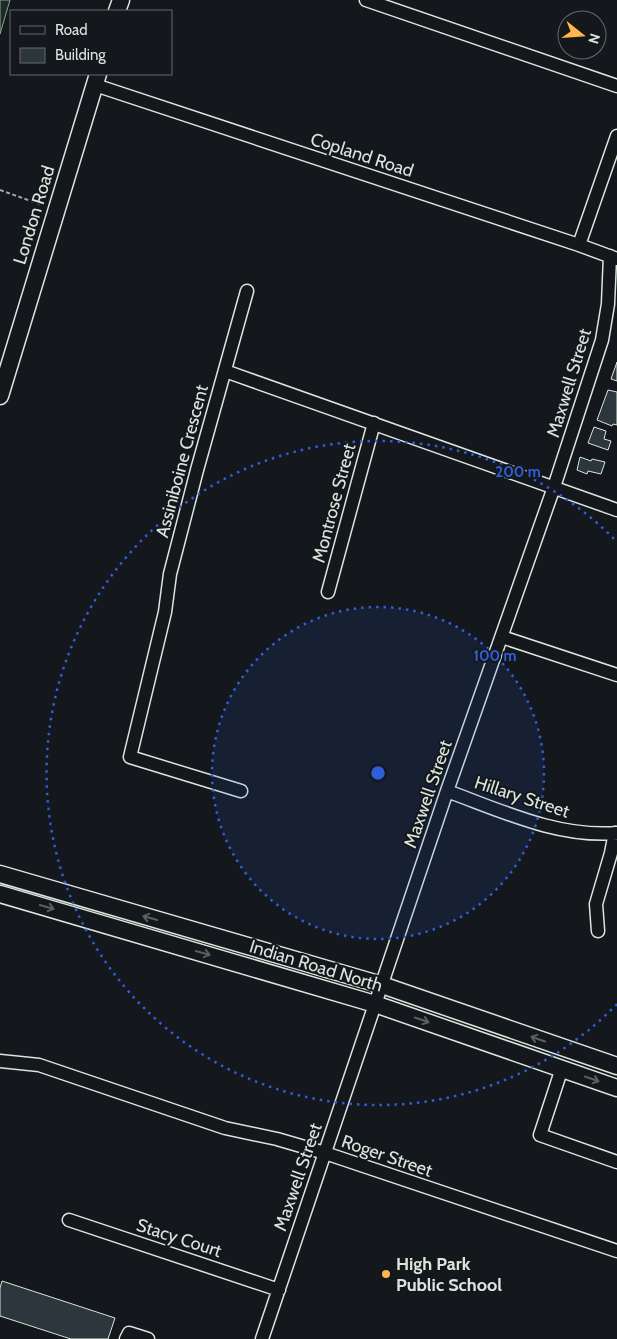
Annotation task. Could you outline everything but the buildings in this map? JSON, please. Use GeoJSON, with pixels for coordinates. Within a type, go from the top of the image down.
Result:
{"type":"FeatureCollection","features":[{"type":"Feature","properties":{"kind":"main road","name":"London Road"},"geometry":{"type":"LineString","coordinates":[[0,396],[96,79]]}},
{"type":"Feature","properties":{"kind":"main road","name":"Indian Road North"},"geometry":{"type":"LineString","coordinates":[[0,874],[382,985],[617,1066]]}},
{"type":"Feature","properties":{"kind":"main road","name":"Indian Road North"},"geometry":{"type":"LineString","coordinates":[[0,894],[376,1004],[617,1088]]}},
{"type":"Feature","properties":{"kind":"street"},"geometry":{"type":"LineString","coordinates":[[366,0],[617,86]]}},
{"type":"Feature","properties":{"kind":"street","name":"Copland Road"},"geometry":{"type":"LineString","coordinates":[[96,79],[614,258]]}},
{"type":"Feature","properties":{"kind":"street"},"geometry":{"type":"LineString","coordinates":[[579,245],[617,136]]}},
{"type":"Feature","properties":{"kind":"street","name":"Maxwell Street"},"geometry":{"type":"LineString","coordinates":[[262,1339],[447,791],[554,487],[602,340],[614,258]]}},
{"type":"Feature","properties":{"kind":"street"},"geometry":{"type":"LineString","coordinates":[[224,371],[247,291]]}},
{"type":"Feature","properties":{"kind":"street","name":"Assiniboine Crescent"},"geometry":{"type":"LineString","coordinates":[[241,791],[130,758],[165,612],[170,574],[224,371],[617,510]]}},
{"type":"Feature","properties":{"kind":"street","name":"Montrose Street"},"geometry":{"type":"LineString","coordinates":[[328,592],[374,423]]}},
{"type":"Feature","properties":{"kind":"street"},"geometry":{"type":"LineString","coordinates":[[502,637],[617,675]]}},
{"type":"Feature","properties":{"kind":"street","name":"Hillary Street"},"geometry":{"type":"LineString","coordinates":[[447,791],[533,822],[562,830],[584,833],[616,833]]}},
{"type":"Feature","properties":{"kind":"street"},"geometry":{"type":"LineString","coordinates":[[598,930],[596,904],[616,833]]}},
{"type":"Feature","properties":{"kind":"street","name":"Roger Street"},"geometry":{"type":"LineString","coordinates":[[0,1061],[39,1065],[225,1128],[277,1139],[325,1153],[617,1251]]}},
{"type":"Feature","properties":{"kind":"street"},"geometry":{"type":"LineString","coordinates":[[562,1068],[540,1135],[617,1162]]}},
{"type":"Feature","properties":{"kind":"street","name":"Stacy Court"},"geometry":{"type":"LineString","coordinates":[[69,1220],[279,1290]]}},
{"type":"Feature","properties":{"kind":"street"},"geometry":{"type":"LineString","coordinates":[[126,1339],[129,1333],[148,1339]]}},
{"type":"Feature","properties":{"kind":"path"},"geometry":{"type":"LineString","coordinates":[[0,190],[42,205]]}},
{"type":"Feature","properties":{"kind":"green space"},"geometry":{"type":"Polygon","coordinates":[[[0,0],[10,0],[0,34],[0,0]]]}},
{"type":"Feature","properties":{"kind":"place","name":"High Park Public School"},"geometry":{"type":"Point","coordinates":[386,1274]}}]}
